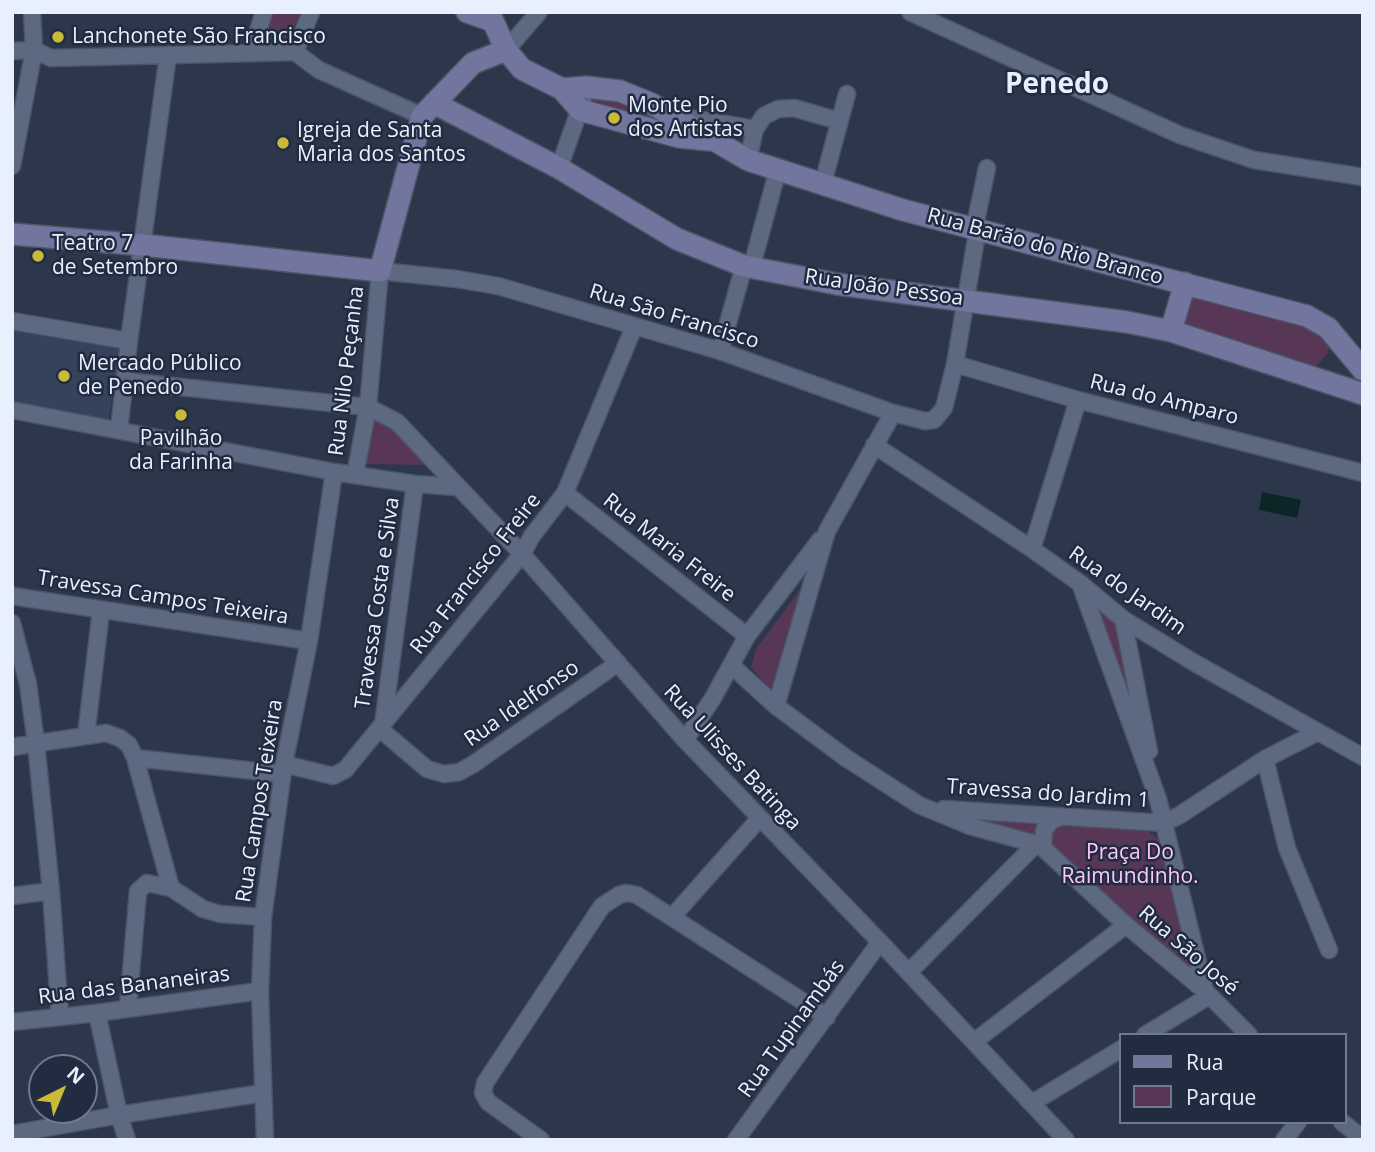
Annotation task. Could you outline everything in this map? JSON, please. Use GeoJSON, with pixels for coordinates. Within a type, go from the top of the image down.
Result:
{"type":"FeatureCollection","features":[{"type":"Feature","properties":{"kind":"main road"},"geometry":{"type":"LineString","coordinates":[[467,12],[493,21],[506,50],[522,69],[562,89],[580,110]]}},
{"type":"Feature","properties":{"kind":"main road"},"geometry":{"type":"LineString","coordinates":[[12,234],[143,244],[380,271],[428,109],[473,63],[506,50]]}},
{"type":"Feature","properties":{"kind":"main road","name":"Rua Barão do Rio Branco"},"geometry":{"type":"LineString","coordinates":[[562,89],[586,87],[620,91],[652,104],[748,160],[903,210],[1307,316],[1328,328],[1363,370]]}},
{"type":"Feature","properties":{"kind":"main road","name":"Rua João Pessoa"},"geometry":{"type":"LineString","coordinates":[[428,109],[559,167],[677,239],[748,266],[837,284],[1127,322],[1171,331],[1363,394]]}},
{"type":"Feature","properties":{"kind":"main road","name":"Rua Barão do Rio Branco"},"geometry":{"type":"LineString","coordinates":[[580,110],[679,137],[714,140]]}},
{"type":"Feature","properties":{"kind":"main road"},"geometry":{"type":"LineString","coordinates":[[1171,331],[1185,283]]}},
{"type":"Feature","properties":{"kind":"main road"},"geometry":{"type":"LineString","coordinates":[[1317,378],[1330,380],[1338,368],[1341,355],[1339,341]]}},
{"type":"Feature","properties":{"kind":"street"},"geometry":{"type":"LineString","coordinates":[[12,166],[34,50],[32,12]]}},
{"type":"Feature","properties":{"kind":"street"},"geometry":{"type":"LineString","coordinates":[[251,53],[264,12]]}},
{"type":"Feature","properties":{"kind":"street"},"geometry":{"type":"LineString","coordinates":[[295,52],[311,12]]}},
{"type":"Feature","properties":{"kind":"street"},"geometry":{"type":"LineString","coordinates":[[506,50],[539,12]]}},
{"type":"Feature","properties":{"kind":"street"},"geometry":{"type":"LineString","coordinates":[[913,13],[1180,135],[1254,160],[1363,177]]}},
{"type":"Feature","properties":{"kind":"street"},"geometry":{"type":"LineString","coordinates":[[12,51],[34,50],[51,58],[295,52],[319,70],[428,109]]}},
{"type":"Feature","properties":{"kind":"street"},"geometry":{"type":"LineString","coordinates":[[119,430],[128,341],[168,55]]}},
{"type":"Feature","properties":{"kind":"street"},"geometry":{"type":"LineString","coordinates":[[559,167],[586,87]]}},
{"type":"Feature","properties":{"kind":"street"},"geometry":{"type":"LineString","coordinates":[[823,183],[847,94]]}},
{"type":"Feature","properties":{"kind":"street"},"geometry":{"type":"LineString","coordinates":[[748,160],[756,125],[764,116],[778,109],[794,108],[839,121]]}},
{"type":"Feature","properties":{"kind":"street"},"geometry":{"type":"LineString","coordinates":[[670,115],[755,130]]}},
{"type":"Feature","properties":{"kind":"street"},"geometry":{"type":"LineString","coordinates":[[955,364],[976,239],[974,230],[987,168]]}},
{"type":"Feature","properties":{"kind":"street"},"geometry":{"type":"LineString","coordinates":[[720,351],[778,169]]}},
{"type":"Feature","properties":{"kind":"street","name":"Rua São Francisco"},"geometry":{"type":"LineString","coordinates":[[380,271],[498,286],[720,351],[893,413],[926,421],[934,420],[944,408],[955,364]]}},
{"type":"Feature","properties":{"kind":"street","name":"Rua Nilo Peçanha"},"geometry":{"type":"LineString","coordinates":[[355,475],[368,407],[380,271]]}},
{"type":"Feature","properties":{"kind":"street"},"geometry":{"type":"LineString","coordinates":[[12,321],[128,341]]}},
{"type":"Feature","properties":{"kind":"street","name":"Rua Francisco Freire"},"geometry":{"type":"LineString","coordinates":[[284,769],[333,776],[345,769],[522,555],[532,536],[565,494],[634,327]]}},
{"type":"Feature","properties":{"kind":"street","name":"Rua do Amparo"},"geometry":{"type":"LineString","coordinates":[[955,364],[1079,400],[1363,473]]}},
{"type":"Feature","properties":{"kind":"street"},"geometry":{"type":"LineString","coordinates":[[125,381],[368,407]]}},
{"type":"Feature","properties":{"kind":"street"},"geometry":{"type":"LineString","coordinates":[[1032,549],[1079,400]]}},
{"type":"Feature","properties":{"kind":"street","name":"Rua Ulisses Batinga"},"geometry":{"type":"LineString","coordinates":[[368,407],[397,422],[522,555],[685,740],[975,1041],[1066,1140]]}},
{"type":"Feature","properties":{"kind":"street"},"geometry":{"type":"LineString","coordinates":[[12,410],[334,472],[415,484],[457,487]]}},
{"type":"Feature","properties":{"kind":"street"},"geometry":{"type":"LineString","coordinates":[[685,740],[732,666],[747,636],[827,531],[893,413]]}},
{"type":"Feature","properties":{"kind":"street","name":"Rua do Jardim"},"geometry":{"type":"LineString","coordinates":[[874,445],[1032,549],[1081,584],[1123,619],[1193,662],[1363,757]]}},
{"type":"Feature","properties":{"kind":"street","name":"Rua Campos Teixeira"},"geometry":{"type":"LineString","coordinates":[[265,1140],[260,991],[263,917],[284,769],[309,641],[334,472]]}},
{"type":"Feature","properties":{"kind":"street","name":"Travessa Costa e Silva"},"geometry":{"type":"LineString","coordinates":[[381,728],[415,484]]}},
{"type":"Feature","properties":{"kind":"street","name":"Rua Maria Freire"},"geometry":{"type":"LineString","coordinates":[[565,494],[747,636]]}},
{"type":"Feature","properties":{"kind":"street"},"geometry":{"type":"LineString","coordinates":[[775,706],[827,531]]}},
{"type":"Feature","properties":{"kind":"street"},"geometry":{"type":"LineString","coordinates":[[1081,584],[1158,799]]}},
{"type":"Feature","properties":{"kind":"street","name":"Travessa Campos Teixeira"},"geometry":{"type":"LineString","coordinates":[[12,596],[309,641]]}},
{"type":"Feature","properties":{"kind":"street"},"geometry":{"type":"LineString","coordinates":[[86,736],[101,611]]}},
{"type":"Feature","properties":{"kind":"street"},"geometry":{"type":"LineString","coordinates":[[1123,619],[1158,799],[1207,994],[1148,1033]]}},
{"type":"Feature","properties":{"kind":"street"},"geometry":{"type":"LineString","coordinates":[[12,623],[28,684],[36,743],[60,1017]]}},
{"type":"Feature","properties":{"kind":"street","name":"Rua Idelfonso"},"geometry":{"type":"LineString","coordinates":[[381,728],[427,769],[444,774],[459,772],[618,663]]}},
{"type":"Feature","properties":{"kind":"street"},"geometry":{"type":"LineString","coordinates":[[732,666],[775,706],[846,758],[919,805],[970,826],[1040,846]]}},
{"type":"Feature","properties":{"kind":"street","name":"Travessa do Jardim 1"},"geometry":{"type":"LineString","coordinates":[[919,805],[964,812],[1164,823],[1180,816],[1265,759],[1318,732]]}},
{"type":"Feature","properties":{"kind":"street"},"geometry":{"type":"LineString","coordinates":[[12,747],[106,733],[129,745],[171,888]]}},
{"type":"Feature","properties":{"kind":"street"},"geometry":{"type":"LineString","coordinates":[[135,758],[284,769]]}},
{"type":"Feature","properties":{"kind":"street"},"geometry":{"type":"LineString","coordinates":[[1265,759],[1287,848],[1329,950]]}},
{"type":"Feature","properties":{"kind":"street"},"geometry":{"type":"LineString","coordinates":[[909,972],[1040,846],[1044,830],[1051,821],[1060,817]]}},
{"type":"Feature","properties":{"kind":"street"},"geometry":{"type":"LineString","coordinates":[[671,916],[760,819]]}},
{"type":"Feature","properties":{"kind":"street","name":"Rua São José"},"geometry":{"type":"LineString","coordinates":[[1040,846],[1207,994],[1247,1033]]}},
{"type":"Feature","properties":{"kind":"street"},"geometry":{"type":"LineString","coordinates":[[128,1007],[138,891],[147,883],[171,888],[203,909],[220,914],[263,917]]}},
{"type":"Feature","properties":{"kind":"street"},"geometry":{"type":"LineString","coordinates":[[12,896],[51,891]]}},
{"type":"Feature","properties":{"kind":"street"},"geometry":{"type":"LineString","coordinates":[[541,1140],[488,1102],[483,1093],[485,1083],[603,906],[610,899],[626,892],[637,895],[671,916],[827,1017]]}},
{"type":"Feature","properties":{"kind":"street"},"geometry":{"type":"LineString","coordinates":[[975,1041],[1126,925]]}},
{"type":"Feature","properties":{"kind":"street","name":"Rua Tupinambás"},"geometry":{"type":"LineString","coordinates":[[736,1140],[880,942]]}},
{"type":"Feature","properties":{"kind":"street","name":"Rua das Bananeiras"},"geometry":{"type":"LineString","coordinates":[[12,1022],[260,991]]}},
{"type":"Feature","properties":{"kind":"street"},"geometry":{"type":"LineString","coordinates":[[97,1013],[127,1140]]}},
{"type":"Feature","properties":{"kind":"street"},"geometry":{"type":"LineString","coordinates":[[1032,1103],[1120,1050]]}},
{"type":"Feature","properties":{"kind":"street"},"geometry":{"type":"LineString","coordinates":[[12,1134],[263,1093]]}},
{"type":"Feature","properties":{"kind":"street"},"geometry":{"type":"LineString","coordinates":[[1284,1140],[1296,1124]]}},
{"type":"Feature","properties":{"kind":"street"},"geometry":{"type":"LineString","coordinates":[[1344,1124],[1363,1139]]}},
{"type":"Feature","properties":{"kind":"shaded area","name":"Mercado Público de Penedo"},"geometry":{"type":"Polygon","coordinates":[[[12,326],[121,345],[108,423],[12,406],[12,326]]]}},
{"type":"Feature","properties":{"kind":"shaded area"},"geometry":{"type":"Polygon","coordinates":[[[1262,492],[1301,500],[1297,518],[1259,510],[1262,492]]]}},
{"type":"Feature","properties":{"kind":"green space"},"geometry":{"type":"Polygon","coordinates":[[[271,12],[301,12],[289,39],[264,38],[271,12]]]}},
{"type":"Feature","properties":{"kind":"green space"},"geometry":{"type":"Polygon","coordinates":[[[583,93],[623,97],[692,132],[582,102],[583,93]]]}},
{"type":"Feature","properties":{"kind":"green space"},"geometry":{"type":"Polygon","coordinates":[[[1194,295],[1327,330],[1327,354],[1316,366],[1187,327],[1184,321],[1189,300],[1194,295]]]}},
{"type":"Feature","properties":{"kind":"green space"},"geometry":{"type":"Polygon","coordinates":[[[369,413],[400,435],[428,465],[359,464],[369,413]]]}},
{"type":"Feature","properties":{"kind":"green space"},"geometry":{"type":"Polygon","coordinates":[[[820,563],[777,697],[751,667],[756,649],[820,563]]]}},
{"type":"Feature","properties":{"kind":"green space"},"geometry":{"type":"Polygon","coordinates":[[[1087,599],[1120,623],[1149,765],[1087,599]]]}},
{"type":"Feature","properties":{"kind":"green space"},"geometry":{"type":"Polygon","coordinates":[[[937,811],[1036,820],[1041,824],[1037,838],[937,811]]]}},
{"type":"Feature","properties":{"kind":"green space","name":"Praça Do Raimundinho."},"geometry":{"type":"Polygon","coordinates":[[[1058,825],[1134,827],[1149,832],[1161,841],[1200,981],[1050,844],[1048,833],[1058,825]]]}},
{"type":"Feature","properties":{"kind":"place","name":"Lanchonete São Francisco"},"geometry":{"type":"Point","coordinates":[58,37]}},
{"type":"Feature","properties":{"kind":"place","name":"Monte Pio dos Artistas"},"geometry":{"type":"Point","coordinates":[614,118]}},
{"type":"Feature","properties":{"kind":"place","name":"Igreja de Santa Maria dos Santos"},"geometry":{"type":"Point","coordinates":[283,143]}},
{"type":"Feature","properties":{"kind":"place","name":"Teatro 7 de Setembro"},"geometry":{"type":"Point","coordinates":[38,256]}},
{"type":"Feature","properties":{"kind":"place","name":"Mercado Público de Penedo"},"geometry":{"type":"Point","coordinates":[64,376]}},
{"type":"Feature","properties":{"kind":"place","name":"Pavilhão da Farinha"},"geometry":{"type":"Point","coordinates":[181,415]}},
{"type":"Feature","properties":{"kind":"district","name":"Penedo"},"geometry":{"type":"Point","coordinates":[1057,85]}}]}
